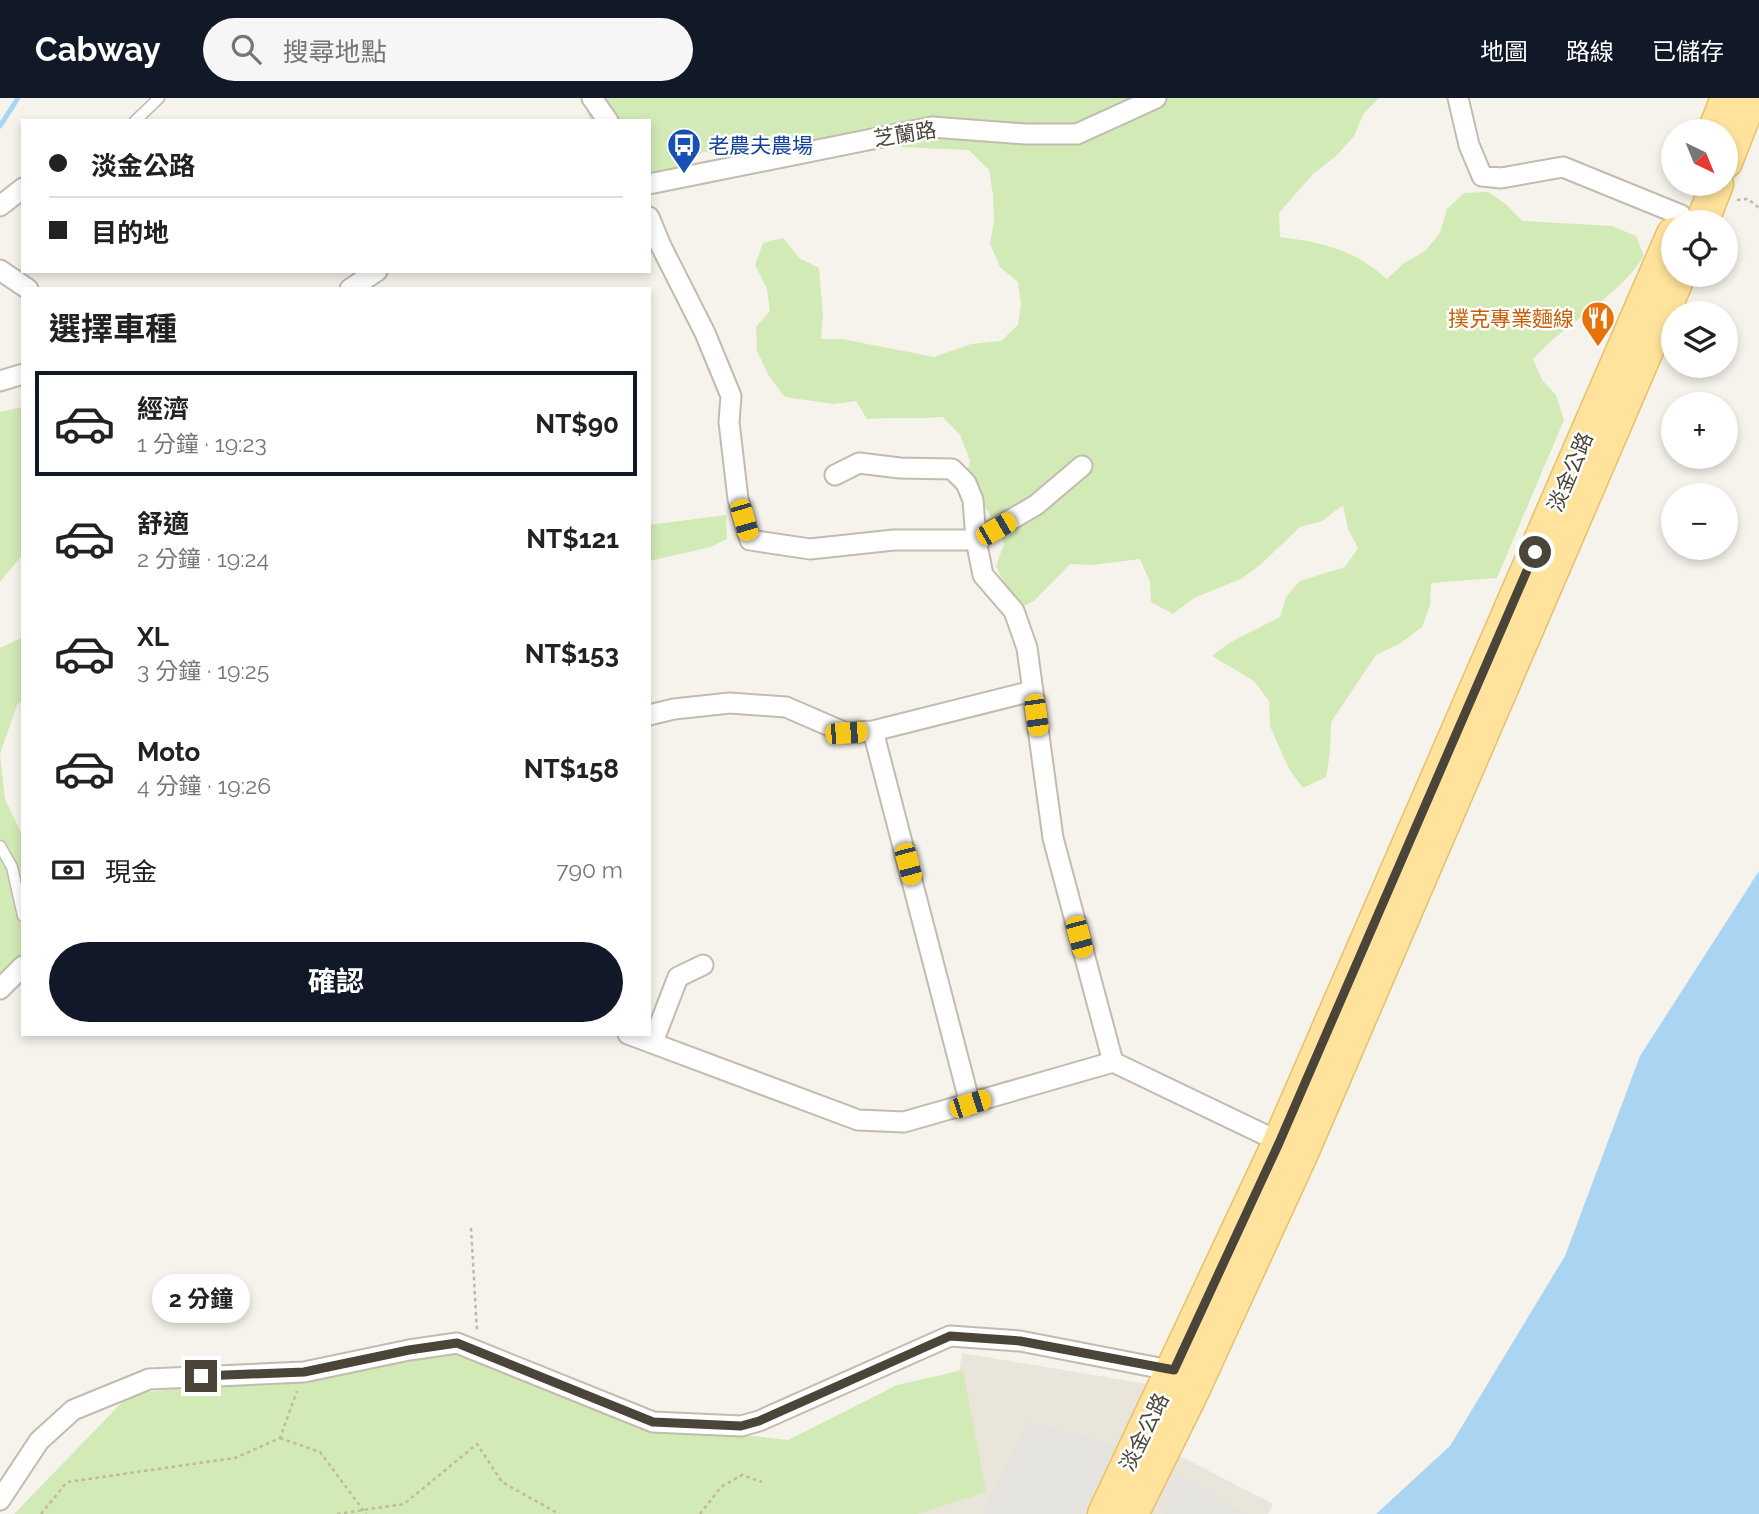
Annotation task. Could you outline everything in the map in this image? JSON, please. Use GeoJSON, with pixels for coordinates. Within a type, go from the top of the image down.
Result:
{"type":"FeatureCollection","features":[{"type":"Feature","properties":{"kind":"main road"},"geometry":{"type":"LineString","coordinates":[[1719,119],[1727,98]]}},
{"type":"Feature","properties":{"kind":"main road"},"geometry":{"type":"LineString","coordinates":[[1738,131],[1751,98]]}},
{"type":"Feature","properties":{"kind":"main road","name":"淡金公路"},"geometry":{"type":"LineString","coordinates":[[1695,210],[1707,196]]}},
{"type":"Feature","properties":{"kind":"main road","name":"淡金公路"},"geometry":{"type":"LineString","coordinates":[[1291,1148],[1661,277]]}},
{"type":"Feature","properties":{"kind":"main road","name":"淡金公路"},"geometry":{"type":"LineString","coordinates":[[1132,1514],[1186,1374],[1291,1148],[1674,287]]}},
{"type":"Feature","properties":{"kind":"main road","name":"淡金公路"},"geometry":{"type":"LineString","coordinates":[[1104,1514],[1186,1374]]}},
{"type":"Feature","properties":{"kind":"street"},"geometry":{"type":"LineString","coordinates":[[592,98],[607,119]]}},
{"type":"Feature","properties":{"kind":"street","name":"芝蘭路"},"geometry":{"type":"LineString","coordinates":[[651,184],[932,127],[1025,134],[1077,134],[1156,98]]}},
{"type":"Feature","properties":{"kind":"street"},"geometry":{"type":"LineString","coordinates":[[1458,98],[1469,145],[1482,176],[1501,178],[1563,167],[1661,212]]}},
{"type":"Feature","properties":{"kind":"street"},"geometry":{"type":"LineString","coordinates":[[0,206],[21,190]]}},
{"type":"Feature","properties":{"kind":"street"},"geometry":{"type":"LineString","coordinates":[[651,222],[705,333],[731,396],[729,422],[738,499],[750,540],[810,548],[894,540],[976,540],[1036,505],[1082,466]]}},
{"type":"Feature","properties":{"kind":"street"},"geometry":{"type":"LineString","coordinates":[[0,270],[25,287]]}},
{"type":"Feature","properties":{"kind":"street"},"geometry":{"type":"LineString","coordinates":[[351,282],[372,273]]}},
{"type":"Feature","properties":{"kind":"street"},"geometry":{"type":"LineString","coordinates":[[0,381],[21,375]]}},
{"type":"Feature","properties":{"kind":"street"},"geometry":{"type":"LineString","coordinates":[[835,475],[859,463],[900,468],[952,469],[966,483],[973,500],[976,540],[983,575],[1014,611],[1027,648],[1053,838],[1113,1062]]}},
{"type":"Feature","properties":{"kind":"street"},"geometry":{"type":"LineString","coordinates":[[651,715],[674,709],[730,703],[786,706],[846,733],[873,731],[1032,691]]}},
{"type":"Feature","properties":{"kind":"street"},"geometry":{"type":"LineString","coordinates":[[873,731],[970,1104]]}},
{"type":"Feature","properties":{"kind":"street"},"geometry":{"type":"LineString","coordinates":[[653,1042],[678,977],[704,965]]}},
{"type":"Feature","properties":{"kind":"street"},"geometry":{"type":"LineString","coordinates":[[0,989],[21,968]]}},
{"type":"Feature","properties":{"kind":"street"},"geometry":{"type":"LineString","coordinates":[[634,1036],[858,1120],[904,1122],[1113,1062],[1291,1148]]}},
{"type":"Feature","properties":{"kind":"street"},"geometry":{"type":"LineString","coordinates":[[0,1500],[39,1441],[73,1410],[149,1379],[304,1372],[457,1343],[653,1422],[741,1426],[759,1421],[950,1336],[1020,1341],[1186,1374]]}},
{"type":"Feature","properties":{"kind":"lane"},"geometry":{"type":"LineString","coordinates":[[137,119],[159,98]]}},
{"type":"Feature","properties":{"kind":"lane"},"geometry":{"type":"LineString","coordinates":[[0,846],[12,867],[21,907]]}},
{"type":"Feature","properties":{"kind":"path"},"geometry":{"type":"LineString","coordinates":[[471,1228],[478,1352]]}},
{"type":"Feature","properties":{"kind":"path"},"geometry":{"type":"LineString","coordinates":[[281,1438],[304,1372]]}},
{"type":"Feature","properties":{"kind":"path"},"geometry":{"type":"LineString","coordinates":[[41,1514],[67,1482],[234,1458],[281,1438],[320,1452],[366,1514]]}},
{"type":"Feature","properties":{"kind":"path"},"geometry":{"type":"LineString","coordinates":[[337,1514],[404,1504],[477,1444],[502,1482],[559,1514]]}},
{"type":"Feature","properties":{"kind":"path"},"geometry":{"type":"LineString","coordinates":[[700,1514],[721,1487],[742,1475],[762,1482]]}},
{"type":"Feature","properties":{"kind":"shaded area"},"geometry":{"type":"Polygon","coordinates":[[[962,1353],[1206,1394],[1176,1454],[1273,1504],[1268,1514],[904,1514],[951,1424],[962,1353]]]}},
{"type":"Feature","properties":{"kind":"shaded area"},"geometry":{"type":"Polygon","coordinates":[[[1028,1421],[1116,1446],[1082,1514],[983,1514],[1028,1421]]]}},
{"type":"Feature","properties":{"kind":"shaded area"},"geometry":{"type":"Polygon","coordinates":[[[1170,1472],[1248,1514],[1164,1514],[1171,1500],[1160,1494],[1170,1472]]]}},
{"type":"Feature","properties":{"kind":"green space"},"geometry":{"type":"Polygon","coordinates":[[[582,98],[1379,98],[1364,113],[1354,136],[1336,156],[1313,174],[1279,213],[1280,237],[1310,242],[1350,254],[1387,279],[1404,263],[1425,251],[1440,233],[1447,209],[1464,193],[1488,192],[1506,204],[1522,221],[1612,226],[1636,236],[1644,256],[1619,286],[1533,359],[1542,380],[1556,395],[1564,420],[1497,578],[1431,583],[1430,605],[1422,627],[1401,643],[1376,655],[1331,722],[1326,777],[1303,788],[1289,769],[1270,726],[1269,701],[1254,681],[1212,656],[1229,643],[1280,617],[1286,597],[1300,581],[1345,567],[1358,548],[1348,529],[1343,505],[1322,521],[1300,527],[1241,579],[1194,598],[1173,614],[1151,602],[1150,582],[1140,559],[1092,565],[1070,564],[1035,600],[1009,614],[1006,588],[996,566],[1004,544],[988,512],[964,485],[970,461],[960,435],[943,417],[867,419],[856,401],[834,404],[785,397],[769,376],[757,351],[756,327],[770,311],[767,289],[755,265],[763,243],[783,238],[799,258],[819,268],[823,315],[821,339],[842,339],[934,357],[971,344],[1001,341],[1018,325],[1021,304],[1018,282],[1000,267],[990,244],[994,222],[989,170],[969,150],[780,142],[754,145],[731,155],[703,152],[679,168],[658,188],[651,189],[651,119],[590,119],[582,98]]]}},
{"type":"Feature","properties":{"kind":"green space"},"geometry":{"type":"Polygon","coordinates":[[[21,407],[21,556],[0,582],[0,412],[21,407]]]}},
{"type":"Feature","properties":{"kind":"green space"},"geometry":{"type":"Polygon","coordinates":[[[726,515],[727,539],[711,547],[651,561],[651,525],[726,515]]]}},
{"type":"Feature","properties":{"kind":"green space"},"geometry":{"type":"Polygon","coordinates":[[[21,638],[21,701],[17,705],[0,754],[0,648],[21,638]]]}},
{"type":"Feature","properties":{"kind":"green space"},"geometry":{"type":"Polygon","coordinates":[[[0,754],[5,799],[21,833],[21,970],[0,977],[0,754]]]}},
{"type":"Feature","properties":{"kind":"green space"},"geometry":{"type":"Polygon","coordinates":[[[445,1351],[541,1372],[671,1427],[788,1440],[897,1385],[963,1370],[986,1492],[918,1514],[14,1514],[130,1394],[263,1379],[445,1351]]]}},
{"type":"Feature","properties":{"kind":"water"},"geometry":{"type":"Polygon","coordinates":[[[1759,871],[1759,1514],[1376,1514],[1450,1446],[1565,1256],[1640,1056],[1759,871]]]}},
{"type":"Feature","properties":{"kind":"waterway"},"geometry":{"type":"LineString","coordinates":[[0,126],[18,98]]}},
{"type":"Feature","properties":{"kind":"place","name":"老農夫農場"},"geometry":{"type":"Point","coordinates":[684,175]}},
{"type":"Feature","properties":{"kind":"place","name":"撲克專業麵線"},"geometry":{"type":"Point","coordinates":[1598,348]}},
{"type":"Feature","properties":{"kind":"route"},"geometry":{"type":"LineString","coordinates":[[201,1376],[304,1372],[457,1343],[653,1422],[741,1426],[759,1421],[950,1336],[1020,1341],[1174,1370],[1279,1143],[1535,552]]}}]}
